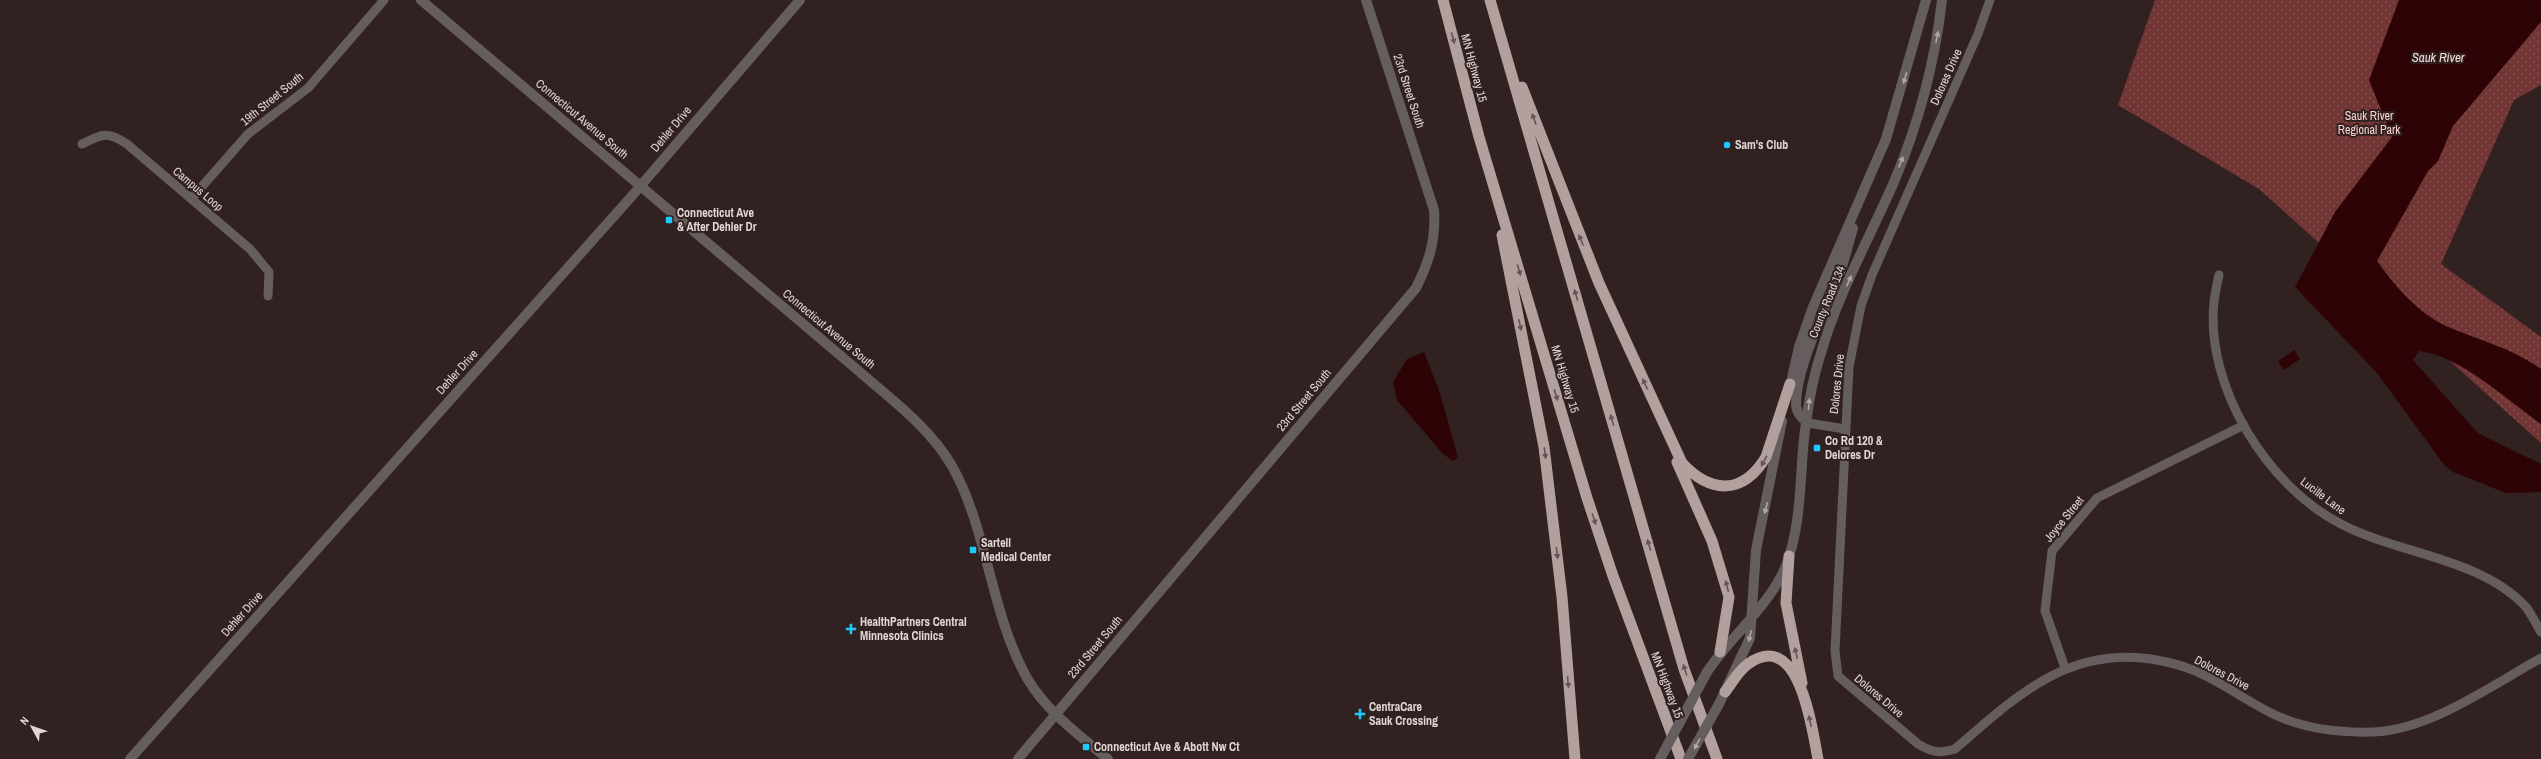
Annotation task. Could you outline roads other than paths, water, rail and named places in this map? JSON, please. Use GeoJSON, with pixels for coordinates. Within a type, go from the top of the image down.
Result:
{"type":"FeatureCollection","features":[{"type":"Feature","properties":{"kind":"highway","name":"MN Highway 15"},"geometry":{"type":"LineString","coordinates":[[1443,0],[1479,137],[1589,505],[1613,576],[1681,759]]}},
{"type":"Feature","properties":{"kind":"highway","name":"MN Highway 15"},"geometry":{"type":"LineString","coordinates":[[1490,0],[1684,669],[1717,759]]}},
{"type":"Feature","properties":{"kind":"highway"},"geometry":{"type":"LineString","coordinates":[[1498,28],[1576,227],[1674,450],[1691,472],[1708,483],[1726,486],[1744,482],[1754,474],[1766,457],[1790,384]]}},
{"type":"Feature","properties":{"kind":"highway"},"geometry":{"type":"LineString","coordinates":[[1479,137],[1500,227],[1544,447],[1562,597],[1575,759]]}},
{"type":"Feature","properties":{"kind":"highway"},"geometry":{"type":"LineString","coordinates":[[1654,403],[1712,541],[1726,584],[1729,597],[1729,611],[1720,652]]}},
{"type":"Feature","properties":{"kind":"highway"},"geometry":{"type":"LineString","coordinates":[[1789,556],[1786,603],[1803,692],[1818,759]]}},
{"type":"Feature","properties":{"kind":"highway"},"geometry":{"type":"LineString","coordinates":[[1725,692],[1748,664],[1771,657],[1784,662],[1799,681],[1803,692]]}},
{"type":"Feature","properties":{"kind":"highway"},"geometry":{"type":"LineString","coordinates":[[1572,729],[1580,759]]}},
{"type":"Feature","properties":{"kind":"street","name":"19th Street South"},"geometry":{"type":"LineString","coordinates":[[191,199],[248,134],[308,88],[384,0]]}},
{"type":"Feature","properties":{"kind":"street","name":"Connecticut Avenue South"},"geometry":{"type":"LineString","coordinates":[[421,0],[641,185],[900,407],[931,437],[952,466],[968,502],[1008,637],[1027,678],[1056,715],[1108,759]]}},
{"type":"Feature","properties":{"kind":"street","name":"Dehler Drive"},"geometry":{"type":"LineString","coordinates":[[130,759],[641,185],[800,0]]}},
{"type":"Feature","properties":{"kind":"street","name":"23rd Street South"},"geometry":{"type":"LineString","coordinates":[[1018,759],[1416,288],[1425,271],[1435,232],[1434,210],[1366,0]]}},
{"type":"Feature","properties":{"kind":"street","name":"County Road 134"},"geometry":{"type":"LineString","coordinates":[[1688,759],[1725,692],[1750,638],[1756,550],[1799,347],[1813,307],[1864,191],[1894,116],[1926,0]]}},
{"type":"Feature","properties":{"kind":"street","name":"County Road 134"},"geometry":{"type":"LineString","coordinates":[[1660,759],[1707,672],[1720,652],[1780,578],[1789,556],[1796,528],[1814,377],[1831,323],[1907,149],[1936,43],[1942,0]]}},
{"type":"Feature","properties":{"kind":"street","name":"Dolores Drive"},"geometry":{"type":"LineString","coordinates":[[1990,0],[1978,34],[1872,275],[1863,300],[1849,367],[1835,651],[1838,676],[1918,744],[1928,750],[1947,752],[1955,749],[2027,690],[2065,668],[2086,661],[2120,656],[2163,661],[2206,675],[2273,714],[2298,724],[2345,732],[2374,732],[2420,722],[2443,712],[2541,658]]}},
{"type":"Feature","properties":{"kind":"street","name":"Campus Loop"},"geometry":{"type":"LineString","coordinates":[[82,144],[103,134],[115,136],[250,249],[269,272],[268,296]]}},
{"type":"Feature","properties":{"kind":"street"},"geometry":{"type":"LineString","coordinates":[[1845,428],[1808,422],[1800,417],[1796,407],[1804,366],[1827,302],[1841,269],[1864,191]]}},
{"type":"Feature","properties":{"kind":"street","name":"Lucille Lane"},"geometry":{"type":"LineString","coordinates":[[2219,275],[2214,302],[2218,359],[2228,392],[2244,425],[2275,472],[2306,501],[2341,524],[2411,552],[2481,575],[2525,607],[2541,632]]}},
{"type":"Feature","properties":{"kind":"street","name":"Joyce Street"},"geometry":{"type":"LineString","coordinates":[[2065,668],[2045,611],[2052,551],[2097,498],[2244,425]]}},
{"type":"Feature","properties":{"kind":"water","name":"Sauk River"},"geometry":{"type":"Polygon","coordinates":[[[2399,0],[2541,0],[2541,22],[2453,126],[2438,161],[2428,171],[2377,261],[2407,298],[2426,314],[2446,326],[2518,355],[2541,369],[2541,424],[2483,380],[2451,361],[2419,351],[2413,360],[2478,433],[2541,464],[2541,492],[2506,493],[2453,472],[2445,466],[2377,373],[2295,287],[2335,212],[2392,137],[2369,80],[2399,0]]]}},
{"type":"Feature","properties":{"kind":"water"},"geometry":{"type":"Polygon","coordinates":[[[2294,350],[2300,359],[2284,370],[2278,361],[2294,350]]]}},
{"type":"Feature","properties":{"kind":"water"},"geometry":{"type":"Polygon","coordinates":[[[1424,352],[1440,393],[1458,458],[1453,461],[1442,453],[1397,400],[1393,382],[1407,359],[1424,352]]]}},
{"type":"Feature","properties":{"kind":"place","name":"Sam's Club"},"geometry":{"type":"Point","coordinates":[1727,145]}},
{"type":"Feature","properties":{"kind":"place","name":"Connecticut Ave & After Dehler Dr"},"geometry":{"type":"Point","coordinates":[669,220]}},
{"type":"Feature","properties":{"kind":"place","name":"Co Rd 120 & Delores Dr"},"geometry":{"type":"Point","coordinates":[1817,448]}},
{"type":"Feature","properties":{"kind":"place","name":"Sartell Medical Center"},"geometry":{"type":"Point","coordinates":[973,550]}},
{"type":"Feature","properties":{"kind":"place","name":"HealthPartners Central Minnesota Clinics"},"geometry":{"type":"Point","coordinates":[851,629]}},
{"type":"Feature","properties":{"kind":"place","name":"CentraCare Sauk Crossing"},"geometry":{"type":"Point","coordinates":[1360,714]}},
{"type":"Feature","properties":{"kind":"place","name":"Connecticut Ave & Abott Nw Ct"},"geometry":{"type":"Point","coordinates":[1086,747]}},
{"type":"Feature","properties":{"kind":"park label","name":"Sauk River Regional Park"},"geometry":{"type":"Point","coordinates":[2369,123]}}]}
